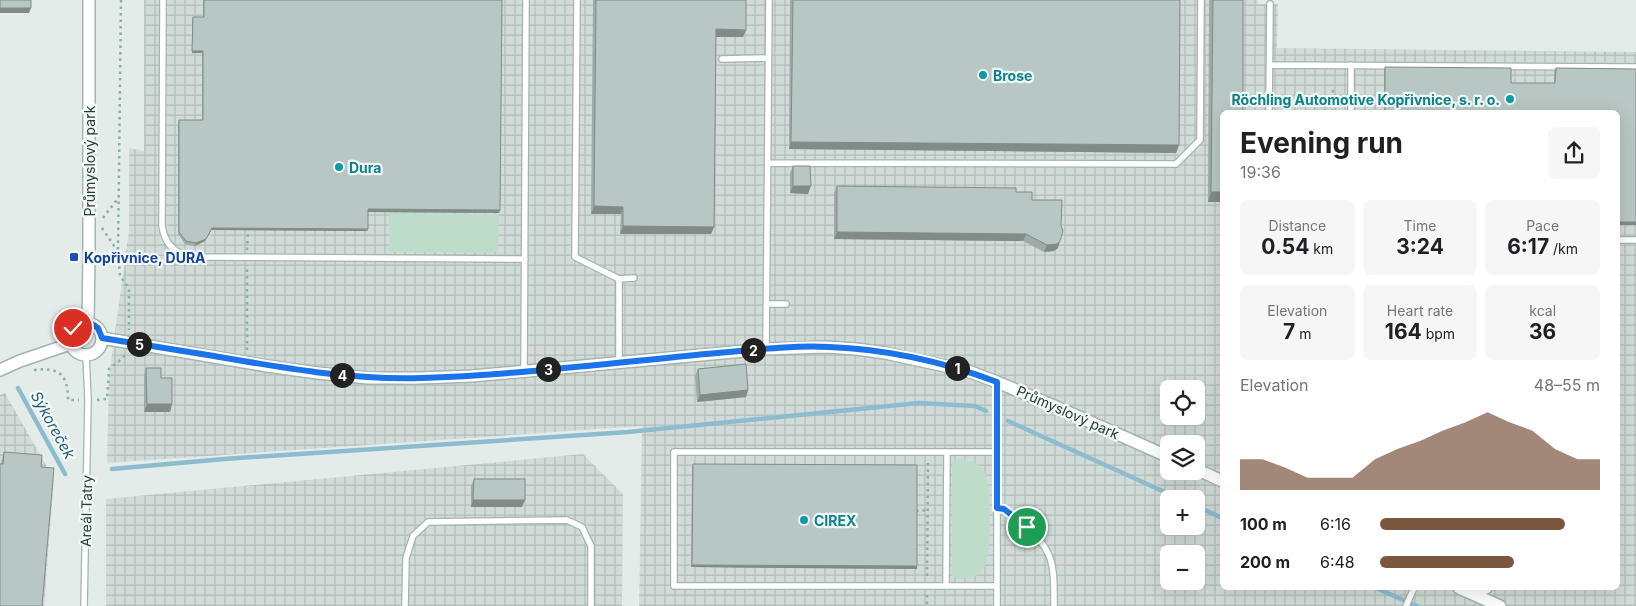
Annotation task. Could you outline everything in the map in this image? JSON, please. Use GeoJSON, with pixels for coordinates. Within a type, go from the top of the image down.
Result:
{"type":"FeatureCollection","features":[{"type":"Feature","properties":{"kind":"street","name":"Průmyslový park"},"geometry":{"type":"LineString","coordinates":[[88,323],[89,0]]}},
{"type":"Feature","properties":{"kind":"street"},"geometry":{"type":"LineString","coordinates":[[82,323],[88,323],[98,328],[102,338],[99,348],[86,355],[76,352],[70,344],[70,333],[73,328],[82,323]]}},
{"type":"Feature","properties":{"kind":"street","name":"Průmyslový park"},"geometry":{"type":"LineString","coordinates":[[102,338],[128,336],[268,366],[368,378],[420,378],[524,371],[766,349],[826,347],[856,349],[941,364],[968,371],[1160,453]]}},
{"type":"Feature","properties":{"kind":"street"},"geometry":{"type":"LineString","coordinates":[[0,370],[70,344]]}},
{"type":"Feature","properties":{"kind":"street"},"geometry":{"type":"LineString","coordinates":[[1205,473],[1220,480]]}},
{"type":"Feature","properties":{"kind":"street"},"geometry":{"type":"LineString","coordinates":[[1464,590],[1500,606]]}},
{"type":"Feature","properties":{"kind":"street"},"geometry":{"type":"LineString","coordinates":[[1470,592],[1478,590]]}},
{"type":"Feature","properties":{"kind":"lane"},"geometry":{"type":"LineString","coordinates":[[163,0],[162,226],[164,236],[171,247],[178,253],[186,256],[247,258],[524,259]]}},
{"type":"Feature","properties":{"kind":"lane"},"geometry":{"type":"LineString","coordinates":[[524,371],[526,0]]}},
{"type":"Feature","properties":{"kind":"lane"},"geometry":{"type":"LineString","coordinates":[[577,0],[575,257],[619,278],[634,278]]}},
{"type":"Feature","properties":{"kind":"lane"},"geometry":{"type":"LineString","coordinates":[[766,349],[769,0]]}},
{"type":"Feature","properties":{"kind":"lane"},"geometry":{"type":"LineString","coordinates":[[768,163],[1176,164],[1200,140],[1201,0]]}},
{"type":"Feature","properties":{"kind":"lane"},"geometry":{"type":"LineString","coordinates":[[1269,110],[1270,4]]}},
{"type":"Feature","properties":{"kind":"lane"},"geometry":{"type":"LineString","coordinates":[[722,59],[768,58]]}},
{"type":"Feature","properties":{"kind":"lane"},"geometry":{"type":"LineString","coordinates":[[1270,65],[1636,67]]}},
{"type":"Feature","properties":{"kind":"lane"},"geometry":{"type":"LineString","coordinates":[[1351,65],[1351,110]]}},
{"type":"Feature","properties":{"kind":"lane"},"geometry":{"type":"LineString","coordinates":[[1620,240],[1636,240]]}},
{"type":"Feature","properties":{"kind":"lane"},"geometry":{"type":"LineString","coordinates":[[618,362],[619,278]]}},
{"type":"Feature","properties":{"kind":"lane"},"geometry":{"type":"LineString","coordinates":[[767,304],[786,304]]}},
{"type":"Feature","properties":{"kind":"lane","name":"Areál Tatry"},"geometry":{"type":"LineString","coordinates":[[84,606],[88,400],[86,355]]}},
{"type":"Feature","properties":{"kind":"lane"},"geometry":{"type":"LineString","coordinates":[[997,382],[997,606]]}},
{"type":"Feature","properties":{"kind":"lane"},"geometry":{"type":"LineString","coordinates":[[996,586],[674,586],[674,452],[997,452]]}},
{"type":"Feature","properties":{"kind":"lane"},"geometry":{"type":"LineString","coordinates":[[946,586],[947,452]]}},
{"type":"Feature","properties":{"kind":"lane"},"geometry":{"type":"LineString","coordinates":[[997,508],[1004,509],[1027,527],[1040,538],[1048,551],[1054,568],[1054,606]]}},
{"type":"Feature","properties":{"kind":"lane"},"geometry":{"type":"LineString","coordinates":[[405,606],[406,558],[413,536],[428,522],[567,520],[582,528],[591,546],[591,606]]}},
{"type":"Feature","properties":{"kind":"lane"},"geometry":{"type":"LineString","coordinates":[[1406,606],[1413,590]]}},
{"type":"Feature","properties":{"kind":"path"},"geometry":{"type":"LineString","coordinates":[[28,371],[51,370],[59,372],[65,378],[68,400],[107,399],[109,369],[123,358],[128,336],[130,288],[120,276],[118,252],[121,0]]}},
{"type":"Feature","properties":{"kind":"path"},"geometry":{"type":"LineString","coordinates":[[1332,90],[1332,110]]}},
{"type":"Feature","properties":{"kind":"path"},"geometry":{"type":"LineString","coordinates":[[102,222],[102,216],[119,196]]}},
{"type":"Feature","properties":{"kind":"path"},"geometry":{"type":"LineString","coordinates":[[102,228],[118,252]]}},
{"type":"Feature","properties":{"kind":"path"},"geometry":{"type":"LineString","coordinates":[[247,354],[248,231]]}},
{"type":"Feature","properties":{"kind":"path"},"geometry":{"type":"LineString","coordinates":[[926,576],[928,461]]}},
{"type":"Feature","properties":{"kind":"path"},"geometry":{"type":"LineString","coordinates":[[916,511],[928,510]]}},
{"type":"Feature","properties":{"kind":"path"},"geometry":{"type":"LineString","coordinates":[[927,594],[927,606]]}},
{"type":"Feature","properties":{"kind":"shaded area"},"geometry":{"type":"Polygon","coordinates":[[[144,0],[1258,0],[1258,4],[1278,4],[1277,48],[1636,52],[1636,606],[639,606],[642,426],[107,463],[109,376],[129,230],[129,148],[144,151],[144,0]]]}},
{"type":"Feature","properties":{"kind":"shaded area"},"geometry":{"type":"Polygon","coordinates":[[[5,393],[54,479],[44,606],[0,606],[0,395],[5,393]]]}},
{"type":"Feature","properties":{"kind":"shaded area"},"geometry":{"type":"Polygon","coordinates":[[[583,454],[623,494],[622,606],[106,606],[106,499],[583,454]]]}},
{"type":"Feature","properties":{"kind":"green space"},"geometry":{"type":"Polygon","coordinates":[[[389,213],[499,214],[497,251],[492,253],[389,252],[389,213]]]}},
{"type":"Feature","properties":{"kind":"green space"},"geometry":{"type":"Polygon","coordinates":[[[957,459],[979,465],[984,471],[987,478],[990,504],[990,535],[987,561],[979,574],[965,579],[957,579],[952,575],[952,463],[957,459]]]}},
{"type":"Feature","properties":{"kind":"building"},"geometry":{"type":"Polygon","coordinates":[[[0,0],[31,0],[31,8],[0,8],[0,0]]]}},
{"type":"Feature","properties":{"kind":"building","name":"Dura"},"geometry":{"type":"Polygon","coordinates":[[[204,0],[502,0],[500,210],[368,209],[368,229],[212,228],[206,239],[196,243],[186,241],[179,232],[179,120],[203,120],[203,51],[192,51],[193,17],[204,17],[204,0]]]}},
{"type":"Feature","properties":{"kind":"building"},"geometry":{"type":"Polygon","coordinates":[[[596,0],[746,0],[746,30],[716,29],[714,227],[623,226],[623,207],[594,206],[596,0]]]}},
{"type":"Feature","properties":{"kind":"building","name":"Brose"},"geometry":{"type":"Polygon","coordinates":[[[793,0],[1180,0],[1179,145],[791,142],[793,0]]]}},
{"type":"Feature","properties":{"kind":"building"},"geometry":{"type":"Polygon","coordinates":[[[1213,0],[1243,0],[1243,110],[1220,110],[1220,192],[1211,192],[1213,0]]]}},
{"type":"Feature","properties":{"kind":"building","name":"Röchling Automotive Kopřivnice, s. r. o."},"geometry":{"type":"Polygon","coordinates":[[[1385,67],[1511,68],[1511,83],[1555,83],[1556,68],[1636,69],[1636,222],[1620,222],[1620,110],[1385,110],[1385,67]]]}},
{"type":"Feature","properties":{"kind":"building"},"geometry":{"type":"Polygon","coordinates":[[[793,166],[810,166],[811,186],[793,186],[793,166]]]}},
{"type":"Feature","properties":{"kind":"building"},"geometry":{"type":"Polygon","coordinates":[[[837,186],[1016,188],[1016,192],[1032,192],[1032,200],[1062,200],[1061,226],[1063,231],[1057,244],[1047,245],[1026,234],[837,232],[837,186]]]}},
{"type":"Feature","properties":{"kind":"building"},"geometry":{"type":"Polygon","coordinates":[[[746,364],[748,390],[700,395],[698,369],[746,364]]]}},
{"type":"Feature","properties":{"kind":"building"},"geometry":{"type":"Polygon","coordinates":[[[146,368],[161,368],[161,378],[172,378],[172,404],[147,404],[146,368]]]}},
{"type":"Feature","properties":{"kind":"building"},"geometry":{"type":"Polygon","coordinates":[[[4,452],[42,455],[41,467],[54,468],[42,606],[0,606],[0,464],[3,464],[4,452]]]}},
{"type":"Feature","properties":{"kind":"building","name":"CIREX"},"geometry":{"type":"Polygon","coordinates":[[[693,464],[917,465],[917,566],[692,565],[693,464]]]}},
{"type":"Feature","properties":{"kind":"building"},"geometry":{"type":"Polygon","coordinates":[[[474,479],[525,479],[525,500],[473,500],[474,479]]]}},
{"type":"Feature","properties":{"kind":"waterway","name":"Sýkoreček"},"geometry":{"type":"LineString","coordinates":[[18,388],[65,474]]}},
{"type":"Feature","properties":{"kind":"waterway"},"geometry":{"type":"LineString","coordinates":[[112,469],[224,459],[628,432],[919,403],[975,406],[986,411]]}},
{"type":"Feature","properties":{"kind":"waterway"},"geometry":{"type":"LineString","coordinates":[[1008,421],[1160,490]]}},
{"type":"Feature","properties":{"kind":"waterway"},"geometry":{"type":"LineString","coordinates":[[1205,510],[1220,517]]}},
{"type":"Feature","properties":{"kind":"waterway"},"geometry":{"type":"LineString","coordinates":[[1381,590],[1417,606]]}},
{"type":"Feature","properties":{"kind":"place","name":"Brose"},"geometry":{"type":"Point","coordinates":[983,75]}},
{"type":"Feature","properties":{"kind":"place","name":"Röchling Automotive Kopřivnice, s. r. o."},"geometry":{"type":"Point","coordinates":[1510,99]}},
{"type":"Feature","properties":{"kind":"place","name":"Dura"},"geometry":{"type":"Point","coordinates":[339,167]}},
{"type":"Feature","properties":{"kind":"place","name":"Kopřivnice, DURA"},"geometry":{"type":"Point","coordinates":[74,257]}},
{"type":"Feature","properties":{"kind":"place","name":"CIREX"},"geometry":{"type":"Point","coordinates":[804,520]}},
{"type":"Feature","properties":{"kind":"route"},"geometry":{"type":"LineString","coordinates":[[73,328],[82,323],[88,323],[98,328],[102,338],[268,366],[368,378],[472,376],[766,349],[826,347],[885,353],[941,364],[968,371],[997,382],[997,508],[1004,509],[1027,527]]}}]}
